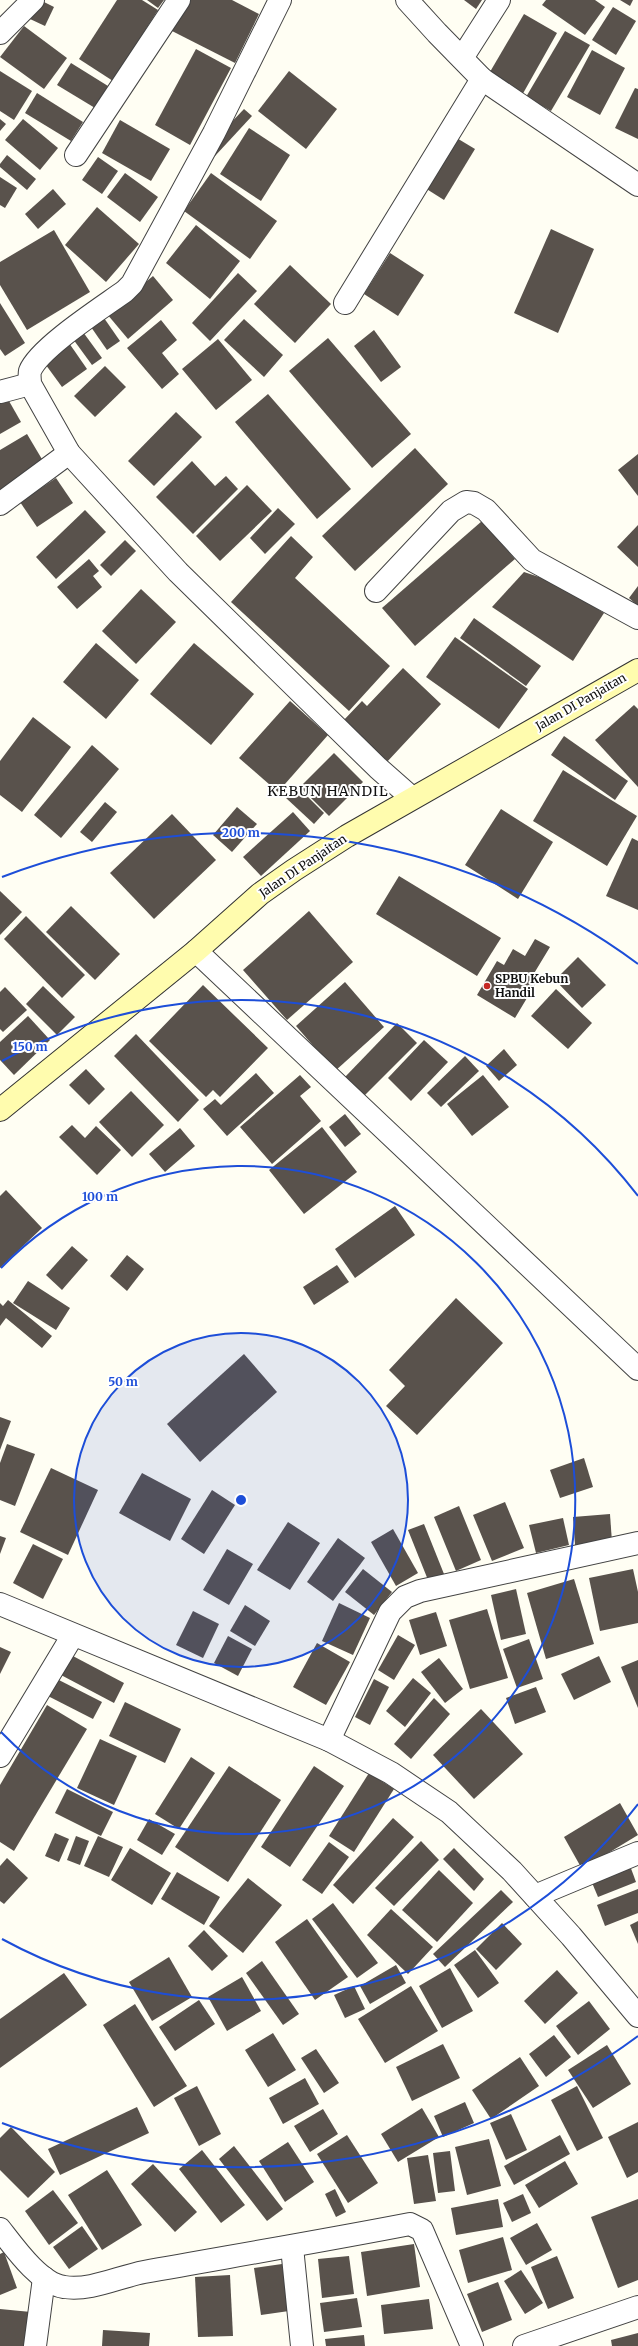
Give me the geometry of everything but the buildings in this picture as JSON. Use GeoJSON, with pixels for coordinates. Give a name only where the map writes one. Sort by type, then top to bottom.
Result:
{"type":"FeatureCollection","features":[{"type":"Feature","properties":{"kind":"street"},"geometry":{"type":"LineString","coordinates":[[3,25],[33,0]]}},
{"type":"Feature","properties":{"kind":"street"},"geometry":{"type":"LineString","coordinates":[[76,155],[179,0]]}},
{"type":"Feature","properties":{"kind":"street"},"geometry":{"type":"LineString","coordinates":[[280,0],[214,133],[132,284],[125,291],[69,332],[37,360],[30,372],[30,384],[69,453],[178,572],[378,768],[412,798]]}},
{"type":"Feature","properties":{"kind":"street"},"geometry":{"type":"LineString","coordinates":[[407,0],[482,79],[638,185]]}},
{"type":"Feature","properties":{"kind":"street"},"geometry":{"type":"LineString","coordinates":[[462,58],[499,0]]}},
{"type":"Feature","properties":{"kind":"street"},"geometry":{"type":"LineString","coordinates":[[345,303],[482,79]]}},
{"type":"Feature","properties":{"kind":"street"},"geometry":{"type":"LineString","coordinates":[[0,392],[30,384]]}},
{"type":"Feature","properties":{"kind":"street"},"geometry":{"type":"LineString","coordinates":[[0,504],[69,453]]}},
{"type":"Feature","properties":{"kind":"street"},"geometry":{"type":"LineString","coordinates":[[376,591],[451,511],[466,502],[474,503],[486,510],[532,560],[638,618]]}},
{"type":"Feature","properties":{"kind":"street","name":"Jalan DI Panjaitan"},"geometry":{"type":"LineString","coordinates":[[0,1110],[196,951],[266,890],[347,836],[638,670]]}},
{"type":"Feature","properties":{"kind":"street"},"geometry":{"type":"LineString","coordinates":[[196,951],[638,1369]]}},
{"type":"Feature","properties":{"kind":"street"},"geometry":{"type":"LineString","coordinates":[[329,1740],[390,1612],[405,1597],[420,1591],[638,1543]]}},
{"type":"Feature","properties":{"kind":"street"},"geometry":{"type":"LineString","coordinates":[[0,1604],[329,1740],[391,1773],[448,1812],[512,1871],[571,1936],[638,2016]]}},
{"type":"Feature","properties":{"kind":"street"},"geometry":{"type":"LineString","coordinates":[[0,1756],[73,1635]]}},
{"type":"Feature","properties":{"kind":"street"},"geometry":{"type":"LineString","coordinates":[[535,1896],[638,1853]]}},
{"type":"Feature","properties":{"kind":"street"},"geometry":{"type":"LineString","coordinates":[[0,2229],[17,2250],[44,2278],[64,2287],[85,2287],[142,2272],[292,2247],[410,2224],[416,2225],[422,2230],[472,2346]]}},
{"type":"Feature","properties":{"kind":"street"},"geometry":{"type":"LineString","coordinates":[[292,2247],[302,2346]]}},
{"type":"Feature","properties":{"kind":"street"},"geometry":{"type":"LineString","coordinates":[[35,2346],[44,2278]]}},
{"type":"Feature","properties":{"kind":"street"},"geometry":{"type":"LineString","coordinates":[[524,2346],[638,2307]]}},
{"type":"Feature","properties":{"kind":"place","name":"SPBU Kebun Handil"},"geometry":{"type":"Point","coordinates":[487,986]}},
{"type":"Feature","properties":{"kind":"district","name":"KEBUN HANDIL"},"geometry":{"type":"Point","coordinates":[328,791]}}]}
